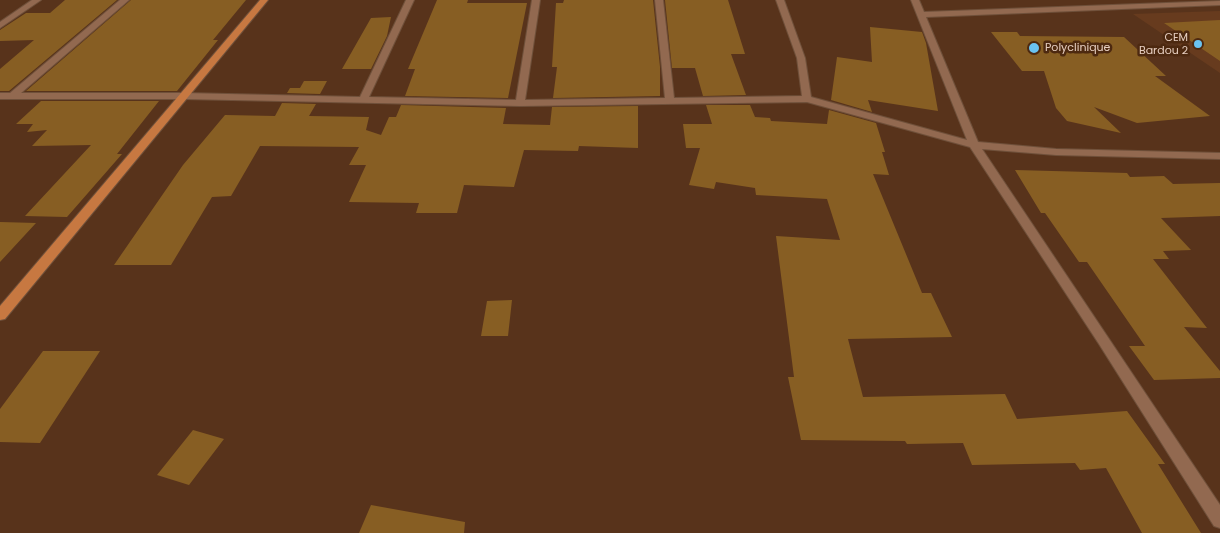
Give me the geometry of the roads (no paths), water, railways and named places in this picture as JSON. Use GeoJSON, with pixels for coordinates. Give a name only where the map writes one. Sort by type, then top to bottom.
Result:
{"type":"FeatureCollection","features":[{"type":"Feature","properties":{"kind":"main road"},"geometry":{"type":"LineString","coordinates":[[0,315],[264,0]]}},
{"type":"Feature","properties":{"kind":"street"},"geometry":{"type":"LineString","coordinates":[[0,26],[37,0]]}},
{"type":"Feature","properties":{"kind":"street"},"geometry":{"type":"LineString","coordinates":[[12,96],[124,0]]}},
{"type":"Feature","properties":{"kind":"street"},"geometry":{"type":"LineString","coordinates":[[363,100],[410,0]]}},
{"type":"Feature","properties":{"kind":"street"},"geometry":{"type":"LineString","coordinates":[[520,103],[536,0]]}},
{"type":"Feature","properties":{"kind":"street"},"geometry":{"type":"LineString","coordinates":[[659,0],[670,101]]}},
{"type":"Feature","properties":{"kind":"street"},"geometry":{"type":"LineString","coordinates":[[780,0],[801,58],[806,99]]}},
{"type":"Feature","properties":{"kind":"street"},"geometry":{"type":"LineString","coordinates":[[915,0],[974,145],[1104,340],[1220,520]]}},
{"type":"Feature","properties":{"kind":"street"},"geometry":{"type":"LineString","coordinates":[[921,15],[1220,3]]}},
{"type":"Feature","properties":{"kind":"street"},"geometry":{"type":"LineString","coordinates":[[0,96],[184,96],[520,103],[806,99],[974,145],[1056,152],[1220,156]]}},
{"type":"Feature","properties":{"kind":"place","name":"CEM Bardou 2"},"geometry":{"type":"Point","coordinates":[1198,44]}},
{"type":"Feature","properties":{"kind":"place","name":"Polyclinique"},"geometry":{"type":"Point","coordinates":[1034,48]}}]}
